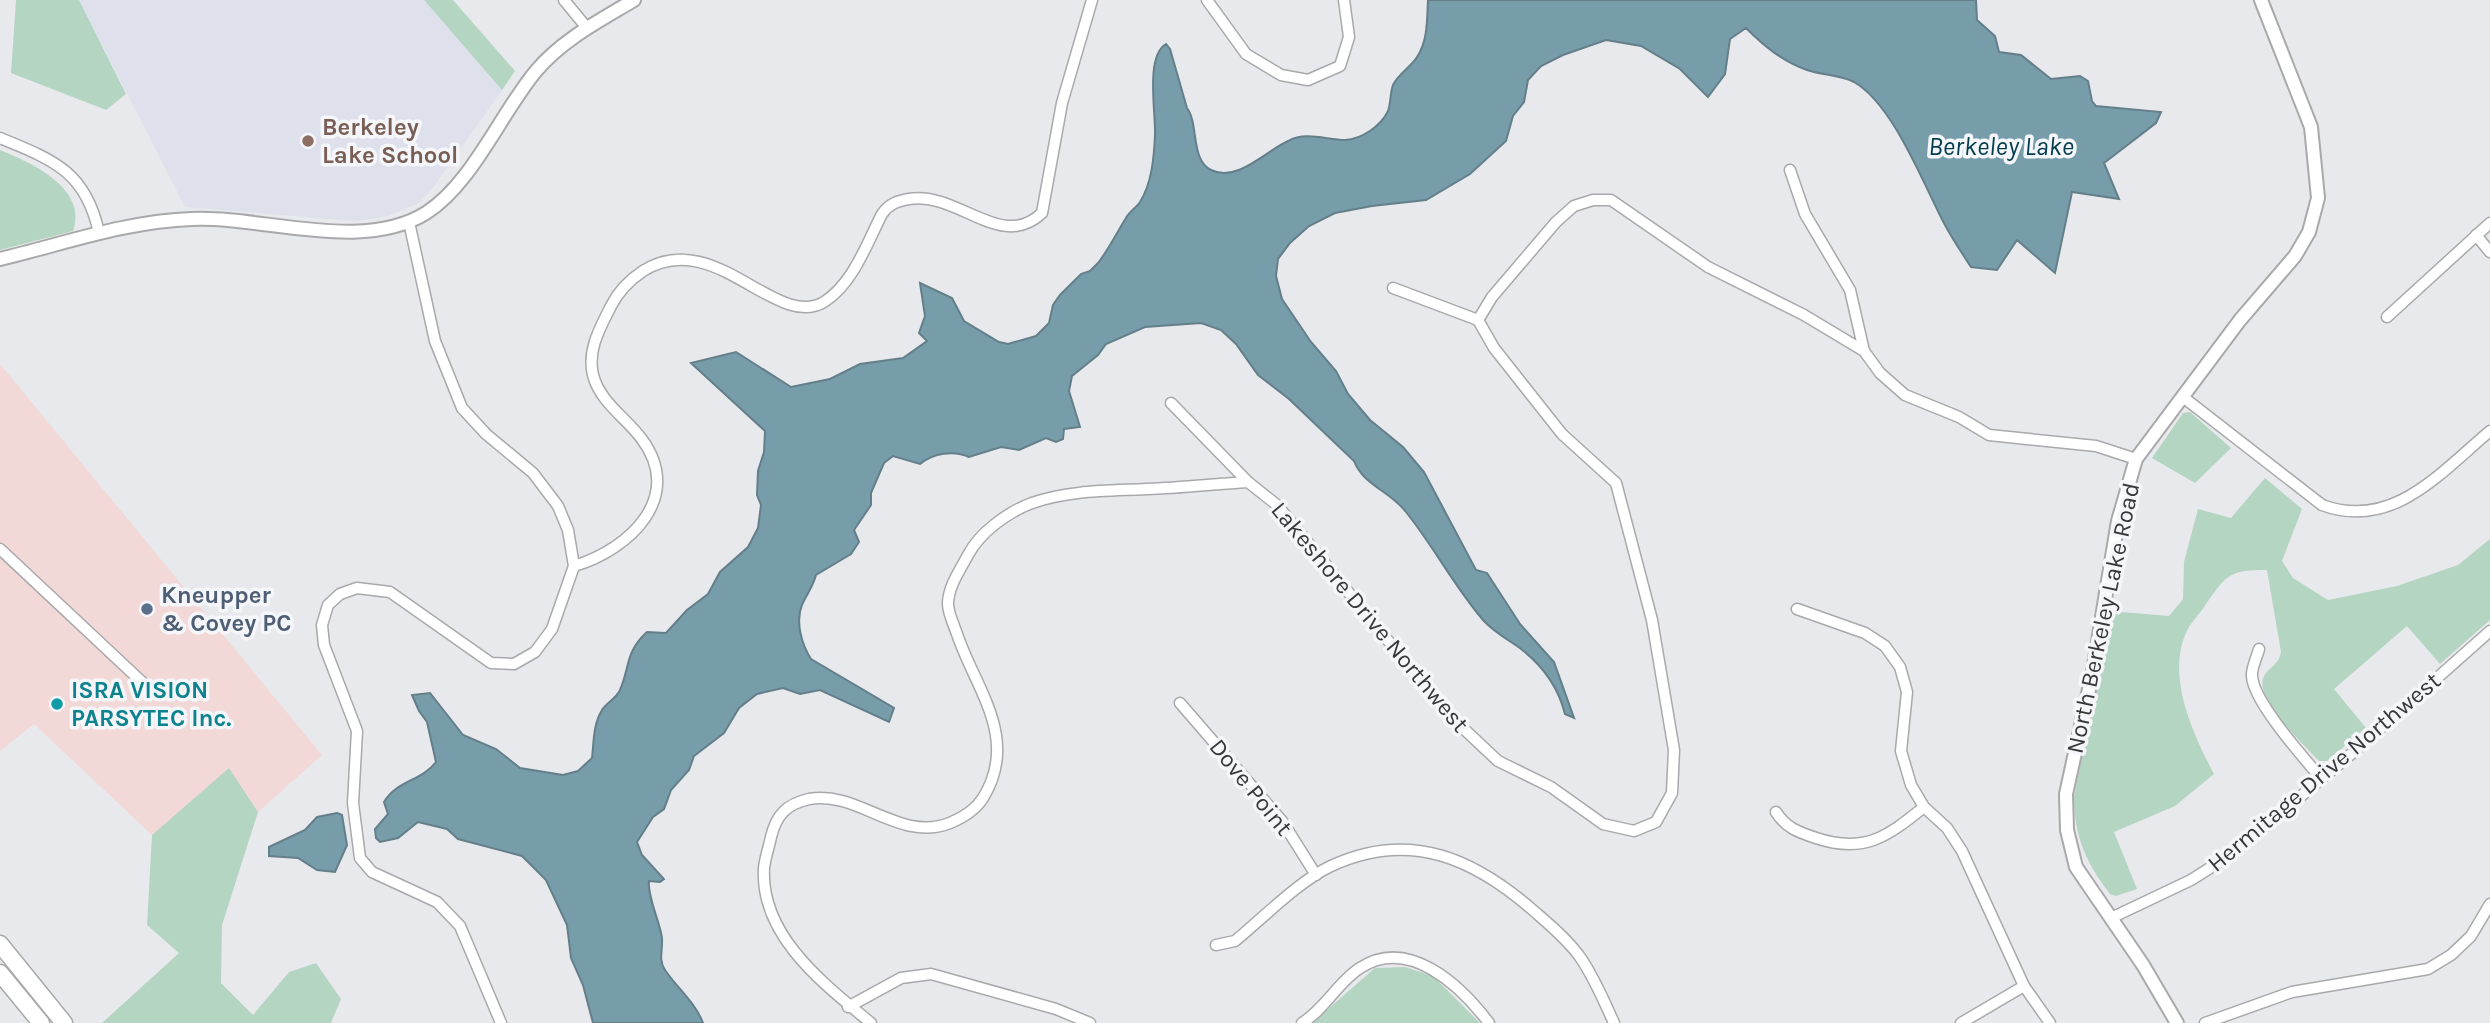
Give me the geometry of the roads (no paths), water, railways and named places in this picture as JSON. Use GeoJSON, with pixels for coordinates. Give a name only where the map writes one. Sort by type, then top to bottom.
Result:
{"type":"FeatureCollection","features":[{"type":"Feature","properties":{"kind":"highway"},"geometry":{"type":"LineString","coordinates":[[0,944],[64,1023]]}},
{"type":"Feature","properties":{"kind":"highway"},"geometry":{"type":"LineString","coordinates":[[0,973],[41,1023]]}},
{"type":"Feature","properties":{"kind":"street"},"geometry":{"type":"LineString","coordinates":[[564,0],[587,28]]}},
{"type":"Feature","properties":{"kind":"street"},"geometry":{"type":"LineString","coordinates":[[0,259],[99,233],[190,219],[348,232],[409,222],[444,198],[481,154],[505,113],[538,69],[587,28],[634,0]]}},
{"type":"Feature","properties":{"kind":"street"},"geometry":{"type":"LineString","coordinates":[[574,566],[594,560],[622,543],[647,518],[656,493],[657,466],[642,438],[602,396],[593,376],[591,351],[613,301],[634,276],[659,260],[686,258],[707,264],[802,308],[822,303],[835,294],[849,276],[881,214],[887,206],[899,201],[923,197],[943,201],[1004,227],[1031,223],[1042,212],[1062,103],[1092,0]]}},
{"type":"Feature","properties":{"kind":"street"},"geometry":{"type":"LineString","coordinates":[[1207,0],[1246,54],[1282,75],[1308,80],[1340,66],[1349,37],[1344,0]]}},
{"type":"Feature","properties":{"kind":"street","name":"North Berkeley Lake Road"},"geometry":{"type":"LineString","coordinates":[[2177,1023],[2077,867],[2067,830],[2066,794],[2093,671],[2118,522],[2136,459],[2240,320],[2295,256],[2309,232],[2318,198],[2311,127],[2261,0]]}},
{"type":"Feature","properties":{"kind":"street"},"geometry":{"type":"LineString","coordinates":[[0,138],[65,169],[88,198],[99,233]]}},
{"type":"Feature","properties":{"kind":"street"},"geometry":{"type":"LineString","coordinates":[[1790,170],[1804,214],[1850,290],[1864,351]]}},
{"type":"Feature","properties":{"kind":"street"},"geometry":{"type":"LineString","coordinates":[[1393,288],[1478,320],[1492,298],[1556,222],[1574,206],[1593,200],[1611,200],[1708,267],[1804,315],[1864,351],[1880,373],[1905,395],[1959,417],[1989,435],[2096,446],[2136,459]]}},
{"type":"Feature","properties":{"kind":"street"},"geometry":{"type":"LineString","coordinates":[[409,222],[435,341],[462,408],[486,434],[533,473],[558,506],[568,530],[574,566],[552,629],[535,652],[514,664],[491,663],[390,592],[357,589],[340,594],[328,605],[322,625],[324,645],[357,731],[353,803],[360,858],[372,872],[437,902],[460,926],[501,1023]]}},
{"type":"Feature","properties":{"kind":"street"},"geometry":{"type":"LineString","coordinates":[[2387,317],[2490,223]]}},
{"type":"Feature","properties":{"kind":"street"},"geometry":{"type":"LineString","coordinates":[[2476,235],[2490,252]]}},
{"type":"Feature","properties":{"kind":"street","name":"Lakeshore Drive Northwest"},"geometry":{"type":"LineString","coordinates":[[871,1023],[848,1007],[782,936],[768,905],[764,868],[775,820],[786,808],[796,804],[833,797],[889,821],[920,829],[939,828],[960,819],[983,797],[994,774],[997,734],[985,693],[960,642],[948,607],[949,594],[971,550],[990,528],[1030,504],[1088,490],[1248,482],[1278,505],[1440,705],[1498,761],[1551,787],[1603,824],[1634,831],[1656,822],[1672,793],[1674,750],[1652,620],[1616,483],[1562,434],[1493,348],[1478,320]]}},
{"type":"Feature","properties":{"kind":"street"},"geometry":{"type":"LineString","coordinates":[[2183,397],[2322,505],[2342,513],[2388,509],[2413,493],[2490,432]]}},
{"type":"Feature","properties":{"kind":"street"},"geometry":{"type":"LineString","coordinates":[[1171,403],[1248,482]]}},
{"type":"Feature","properties":{"kind":"street"},"geometry":{"type":"LineString","coordinates":[[0,549],[143,683]]}},
{"type":"Feature","properties":{"kind":"street"},"geometry":{"type":"LineString","coordinates":[[1797,609],[1865,633],[1885,646],[1900,667],[1907,692],[1901,751],[1911,785],[1924,807],[1947,828],[1966,859],[2024,986],[2050,1023]]}},
{"type":"Feature","properties":{"kind":"street","name":"Hermitage Drive Northwest"},"geometry":{"type":"LineString","coordinates":[[2111,918],[2192,880],[2232,854],[2320,777],[2356,750],[2490,631]]}},
{"type":"Feature","properties":{"kind":"street"},"geometry":{"type":"LineString","coordinates":[[2259,649],[2252,676],[2258,692],[2271,716],[2320,777]]}},
{"type":"Feature","properties":{"kind":"street","name":"Dove Point"},"geometry":{"type":"LineString","coordinates":[[1180,703],[1282,821],[1316,876]]}},
{"type":"Feature","properties":{"kind":"street"},"geometry":{"type":"LineString","coordinates":[[1776,812],[1793,830],[1841,845],[1851,845],[1875,841],[1889,835],[1924,807]]}},
{"type":"Feature","properties":{"kind":"street"},"geometry":{"type":"LineString","coordinates":[[1216,945],[1235,942],[1316,876],[1350,859],[1396,851],[1427,853],[1476,868],[1500,882],[1580,956],[1614,1023]]}},
{"type":"Feature","properties":{"kind":"street"},"geometry":{"type":"LineString","coordinates":[[2205,1023],[2292,992],[2428,969],[2451,955],[2470,936],[2490,904]]}},
{"type":"Feature","properties":{"kind":"street"},"geometry":{"type":"LineString","coordinates":[[1302,1023],[1359,969],[1378,958],[1399,956],[1420,962],[1433,970],[1474,1003],[1489,1023]]}},
{"type":"Feature","properties":{"kind":"street"},"geometry":{"type":"LineString","coordinates":[[848,1007],[901,978],[931,974],[1056,1009],[1090,1023]]}},
{"type":"Feature","properties":{"kind":"street"},"geometry":{"type":"LineString","coordinates":[[1961,1023],[2024,986]]}},
{"type":"Feature","properties":{"kind":"water","name":"Berkeley Lake"},"geometry":{"type":"Polygon","coordinates":[[[1428,0],[1976,0],[1977,20],[1995,36],[1999,52],[2021,55],[2051,79],[2080,76],[2088,81],[2092,101],[2096,106],[2161,112],[2156,123],[2104,163],[2119,199],[2072,192],[2055,273],[2017,240],[1997,270],[1971,267],[1945,225],[1895,127],[1869,93],[1854,82],[1807,70],[1781,58],[1746,28],[1730,39],[1725,74],[1708,97],[1680,69],[1641,46],[1606,40],[1541,66],[1528,80],[1524,102],[1513,116],[1506,141],[1470,174],[1426,200],[1335,213],[1309,226],[1290,243],[1278,259],[1276,276],[1282,299],[1311,342],[1336,371],[1348,394],[1370,420],[1403,447],[1424,472],[1476,570],[1487,573],[1520,624],[1554,662],[1574,718],[1565,714],[1558,694],[1541,668],[1483,620],[1400,505],[1370,482],[1354,461],[1289,399],[1258,375],[1236,344],[1221,330],[1201,323],[1145,327],[1106,344],[1098,355],[1072,376],[1069,391],[1080,427],[1064,429],[1063,439],[1056,442],[1046,438],[1019,450],[1001,447],[969,457],[944,454],[931,457],[920,464],[893,456],[884,463],[871,493],[871,505],[854,530],[859,542],[851,554],[816,575],[802,605],[799,626],[811,659],[894,708],[889,722],[820,690],[800,694],[783,688],[757,694],[739,708],[724,733],[694,756],[689,770],[671,790],[664,809],[653,817],[637,842],[642,855],[664,879],[660,882],[649,881],[662,938],[663,966],[703,1023],[593,1023],[583,985],[571,958],[567,925],[546,880],[522,856],[458,839],[447,829],[418,822],[398,838],[380,842],[376,838],[375,829],[388,814],[384,802],[389,795],[424,773],[436,762],[427,722],[412,695],[430,693],[463,735],[496,749],[520,768],[563,775],[578,771],[592,758],[594,733],[599,716],[620,690],[631,653],[640,639],[647,632],[666,633],[687,610],[708,594],[720,572],[748,547],[758,528],[761,505],[757,495],[758,471],[764,452],[765,431],[691,363],[736,352],[791,387],[830,379],[860,364],[903,358],[927,341],[919,333],[925,316],[920,283],[952,298],[964,321],[999,342],[1008,344],[1036,336],[1049,323],[1053,305],[1060,295],[1081,274],[1090,271],[1098,263],[1127,216],[1144,195],[1154,152],[1154,72],[1160,50],[1166,44],[1170,49],[1191,115],[1200,158],[1211,170],[1231,172],[1251,164],[1295,138],[1309,136],[1345,140],[1376,127],[1388,111],[1395,81],[1421,51],[1428,0]]]}},
{"type":"Feature","properties":{"kind":"water"},"geometry":{"type":"Polygon","coordinates":[[[337,813],[342,815],[347,845],[335,872],[317,870],[298,858],[269,856],[269,847],[305,830],[317,817],[337,813]]]}},
{"type":"Feature","properties":{"kind":"place","name":"Berkeley Lake School"},"geometry":{"type":"Point","coordinates":[308,141]}},
{"type":"Feature","properties":{"kind":"place","name":"Kneupper & Covey PC"},"geometry":{"type":"Point","coordinates":[147,609]}},
{"type":"Feature","properties":{"kind":"place","name":"ISRA VISION PARSYTEC Inc."},"geometry":{"type":"Point","coordinates":[57,704]}}]}
